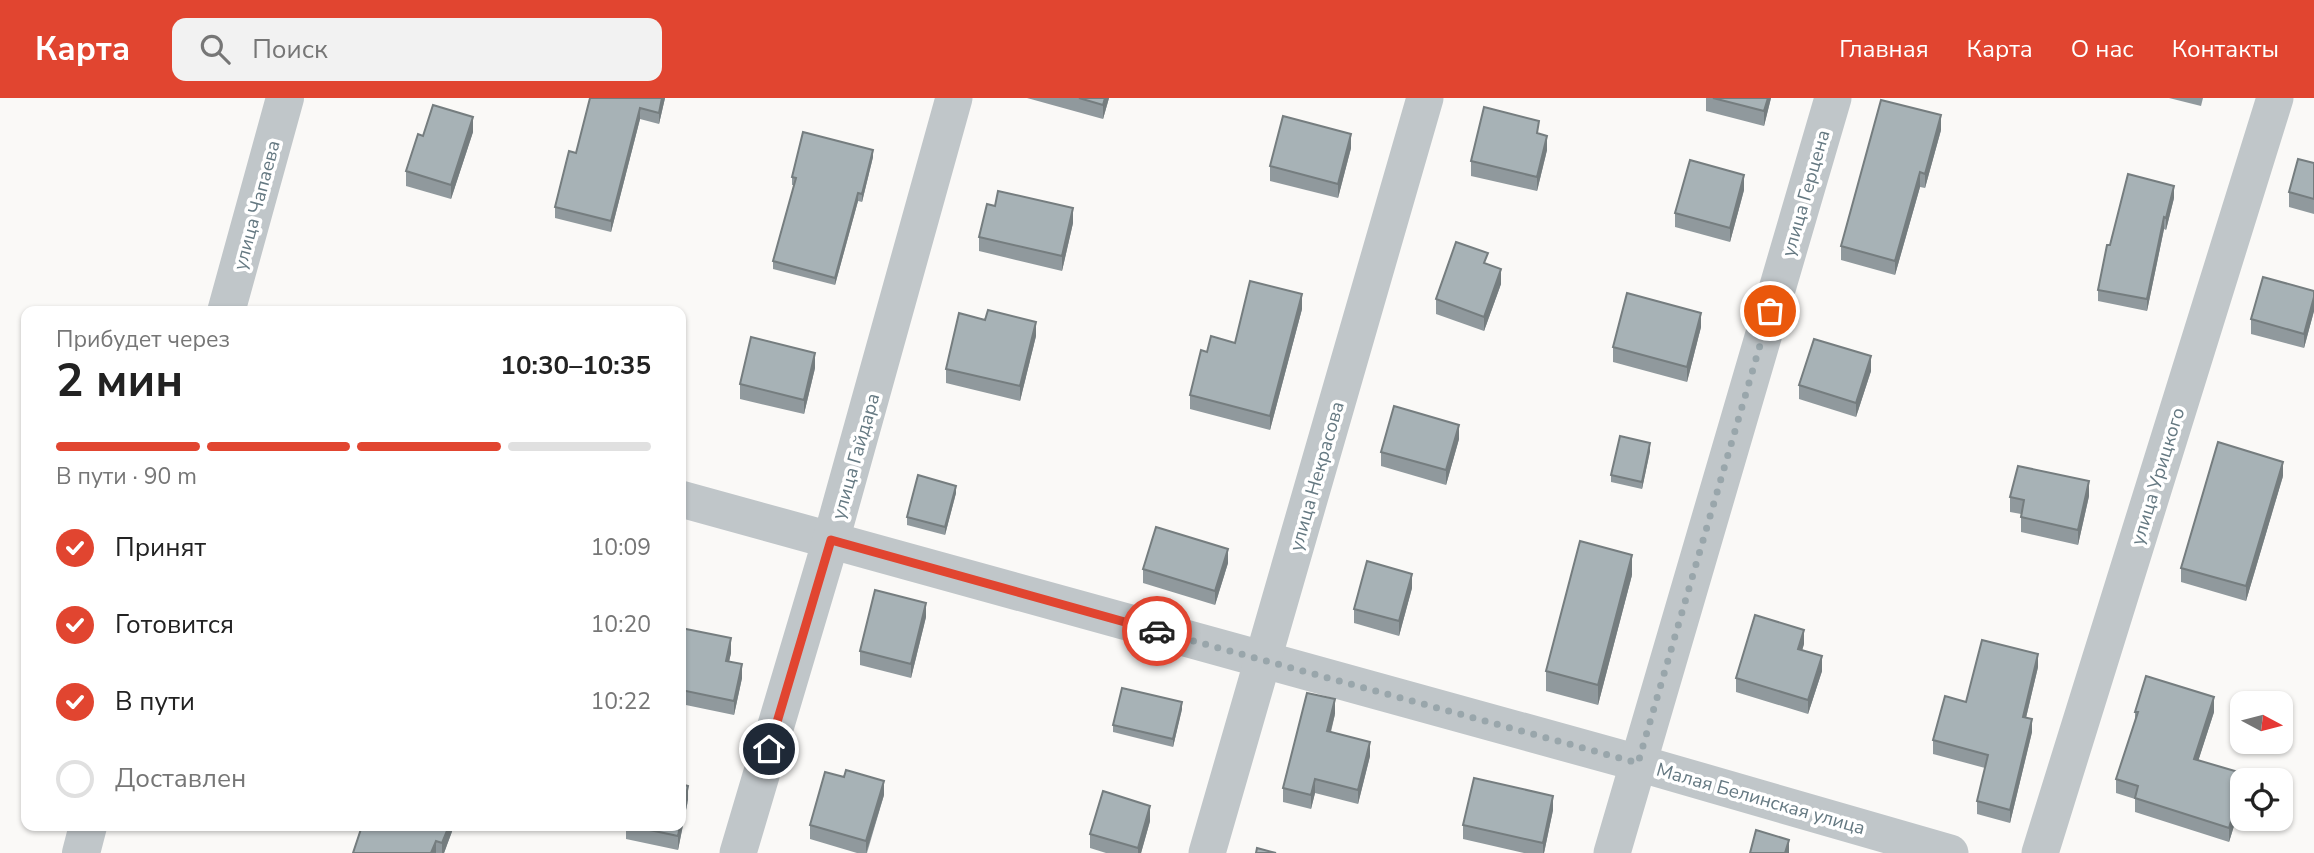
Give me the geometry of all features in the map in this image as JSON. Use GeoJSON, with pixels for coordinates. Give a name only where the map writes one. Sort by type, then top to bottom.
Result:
{"type":"FeatureCollection","features":[{"type":"Feature","properties":{"kind":"street","name":"улица Чапаева"},"geometry":{"type":"LineString","coordinates":[[228,306],[285,98]]}},
{"type":"Feature","properties":{"kind":"street","name":"улица Гайдара"},"geometry":{"type":"LineString","coordinates":[[738,853],[831,540],[954,98]]}},
{"type":"Feature","properties":{"kind":"street","name":"улица Некрасова"},"geometry":{"type":"LineString","coordinates":[[1207,853],[1425,98]]}},
{"type":"Feature","properties":{"kind":"street","name":"улица Герцена"},"geometry":{"type":"LineString","coordinates":[[1612,853],[1833,98]]}},
{"type":"Feature","properties":{"kind":"street","name":"улица Урицкого"},"geometry":{"type":"LineString","coordinates":[[2040,853],[2274,98]]}},
{"type":"Feature","properties":{"kind":"street","name":"Малая Белинская улица"},"geometry":{"type":"LineString","coordinates":[[686,500],[1638,763],[1950,853]]}},
{"type":"Feature","properties":{"kind":"street"},"geometry":{"type":"LineString","coordinates":[[81,853],[87,831]]}},
{"type":"Feature","properties":{"kind":"building"},"geometry":{"type":"Polygon","coordinates":[[[590,98],[662,98],[659,113],[640,108],[611,221],[555,207],[569,151],[576,153],[590,98]]]}},
{"type":"Feature","properties":{"kind":"building"},"geometry":{"type":"Polygon","coordinates":[[[1079,98],[1105,98],[1103,105],[1079,98]]]}},
{"type":"Feature","properties":{"kind":"building"},"geometry":{"type":"Polygon","coordinates":[[[1713,98],[1768,98],[1764,111],[1713,98]]]}},
{"type":"Feature","properties":{"kind":"building"},"geometry":{"type":"Polygon","coordinates":[[[1881,100],[1941,115],[1925,174],[1920,172],[1895,261],[1841,246],[1881,100]]]}},
{"type":"Feature","properties":{"kind":"building"},"geometry":{"type":"Polygon","coordinates":[[[433,105],[473,117],[451,185],[406,171],[418,134],[423,136],[433,105]]]}},
{"type":"Feature","properties":{"kind":"building"},"geometry":{"type":"Polygon","coordinates":[[[1484,107],[1539,121],[1537,133],[1547,136],[1537,177],[1471,161],[1484,107]]]}},
{"type":"Feature","properties":{"kind":"building"},"geometry":{"type":"Polygon","coordinates":[[[1283,116],[1351,134],[1338,184],[1270,166],[1283,116]]]}},
{"type":"Feature","properties":{"kind":"building"},"geometry":{"type":"Polygon","coordinates":[[[803,132],[873,150],[862,194],[858,193],[835,278],[773,261],[796,178],[792,177],[803,132]]]}},
{"type":"Feature","properties":{"kind":"building"},"geometry":{"type":"Polygon","coordinates":[[[2298,159],[2314,163],[2314,199],[2289,192],[2298,159]]]}},
{"type":"Feature","properties":{"kind":"building"},"geometry":{"type":"Polygon","coordinates":[[[1690,160],[1744,175],[1730,228],[1675,213],[1690,160]]]}},
{"type":"Feature","properties":{"kind":"building"},"geometry":{"type":"Polygon","coordinates":[[[2128,174],[2174,186],[2166,218],[2164,217],[2147,299],[2098,290],[2107,245],[2110,245],[2128,174]]]}},
{"type":"Feature","properties":{"kind":"building"},"geometry":{"type":"Polygon","coordinates":[[[998,191],[1073,208],[1062,256],[979,237],[987,204],[995,206],[998,191]]]}},
{"type":"Feature","properties":{"kind":"building"},"geometry":{"type":"Polygon","coordinates":[[[1456,242],[1488,253],[1484,263],[1501,269],[1484,317],[1436,299],[1456,242]]]}},
{"type":"Feature","properties":{"kind":"building"},"geometry":{"type":"Polygon","coordinates":[[[2263,277],[2314,291],[2304,334],[2251,319],[2263,277]]]}},
{"type":"Feature","properties":{"kind":"building"},"geometry":{"type":"Polygon","coordinates":[[[1250,281],[1302,294],[1270,416],[1190,395],[1201,350],[1207,352],[1211,336],[1235,343],[1250,281]]]}},
{"type":"Feature","properties":{"kind":"building"},"geometry":{"type":"Polygon","coordinates":[[[1627,293],[1701,313],[1687,367],[1613,347],[1627,293]]]}},
{"type":"Feature","properties":{"kind":"building"},"geometry":{"type":"Polygon","coordinates":[[[988,310],[1036,322],[1020,386],[946,369],[959,313],[985,320],[988,310]]]}},
{"type":"Feature","properties":{"kind":"building"},"geometry":{"type":"Polygon","coordinates":[[[751,337],[815,353],[804,400],[740,384],[751,337]]]}},
{"type":"Feature","properties":{"kind":"building"},"geometry":{"type":"Polygon","coordinates":[[[1814,339],[1871,356],[1856,403],[1799,385],[1814,339]]]}},
{"type":"Feature","properties":{"kind":"building"},"geometry":{"type":"Polygon","coordinates":[[[1394,406],[1459,425],[1446,470],[1381,452],[1394,406]]]}},
{"type":"Feature","properties":{"kind":"building"},"geometry":{"type":"Polygon","coordinates":[[[1620,436],[1650,443],[1642,482],[1611,475],[1620,436]]]}},
{"type":"Feature","properties":{"kind":"building"},"geometry":{"type":"Polygon","coordinates":[[[2218,442],[2283,462],[2246,586],[2181,568],[2218,442]]]}},
{"type":"Feature","properties":{"kind":"building"},"geometry":{"type":"Polygon","coordinates":[[[2018,466],[2089,481],[2078,530],[2021,517],[2024,500],[2010,497],[2018,466]]]}},
{"type":"Feature","properties":{"kind":"building"},"geometry":{"type":"Polygon","coordinates":[[[918,475],[956,486],[945,527],[907,517],[918,475]]]}},
{"type":"Feature","properties":{"kind":"building"},"geometry":{"type":"Polygon","coordinates":[[[1156,527],[1228,549],[1215,591],[1143,569],[1156,527]]]}},
{"type":"Feature","properties":{"kind":"building"},"geometry":{"type":"Polygon","coordinates":[[[1580,541],[1632,555],[1598,685],[1546,671],[1580,541]]]}},
{"type":"Feature","properties":{"kind":"building"},"geometry":{"type":"Polygon","coordinates":[[[1367,561],[1412,574],[1399,621],[1354,609],[1367,561]]]}},
{"type":"Feature","properties":{"kind":"building"},"geometry":{"type":"Polygon","coordinates":[[[875,590],[926,603],[911,664],[860,651],[875,590]]]}},
{"type":"Feature","properties":{"kind":"building"},"geometry":{"type":"Polygon","coordinates":[[[1755,615],[1804,630],[1798,649],[1822,656],[1808,700],[1736,678],[1755,615]]]}},
{"type":"Feature","properties":{"kind":"building"},"geometry":{"type":"Polygon","coordinates":[[[686,629],[731,638],[726,661],[742,664],[734,701],[686,691],[686,629]]]}},
{"type":"Feature","properties":{"kind":"building"},"geometry":{"type":"Polygon","coordinates":[[[1982,640],[2038,654],[2023,717],[2032,719],[2010,810],[1977,801],[1988,755],[1933,740],[1945,696],[1966,702],[1982,640]]]}},
{"type":"Feature","properties":{"kind":"building"},"geometry":{"type":"Polygon","coordinates":[[[2146,676],[2214,697],[2194,759],[2230,770],[2229,828],[2135,798],[2138,786],[2116,779],[2138,712],[2135,712],[2146,676]]]}},
{"type":"Feature","properties":{"kind":"building"},"geometry":{"type":"Polygon","coordinates":[[[1122,688],[1182,702],[1173,739],[1113,725],[1122,688]]]}},
{"type":"Feature","properties":{"kind":"building"},"geometry":{"type":"Polygon","coordinates":[[[1307,693],[1335,699],[1327,731],[1370,742],[1358,790],[1315,779],[1311,795],[1283,788],[1307,693]]]}},
{"type":"Feature","properties":{"kind":"building"},"geometry":{"type":"Polygon","coordinates":[[[846,770],[884,781],[866,841],[810,825],[825,772],[844,777],[846,770]]]}},
{"type":"Feature","properties":{"kind":"building"},"geometry":{"type":"Polygon","coordinates":[[[1474,778],[1553,796],[1543,843],[1463,825],[1474,778]]]}},
{"type":"Feature","properties":{"kind":"building"},"geometry":{"type":"Polygon","coordinates":[[[1103,791],[1150,806],[1138,848],[1090,834],[1103,791]]]}},
{"type":"Feature","properties":{"kind":"building"},"geometry":{"type":"Polygon","coordinates":[[[1756,830],[1789,840],[1785,853],[1750,853],[1756,830]]]}},
{"type":"Feature","properties":{"kind":"building"},"geometry":{"type":"Polygon","coordinates":[[[360,831],[447,831],[442,843],[436,841],[431,853],[353,853],[360,831]]]}},
{"type":"Feature","properties":{"kind":"building"},"geometry":{"type":"Polygon","coordinates":[[[654,831],[679,831],[678,836],[654,831]]]}},
{"type":"Feature","properties":{"kind":"building"},"geometry":{"type":"Polygon","coordinates":[[[1257,848],[1276,853],[1256,853],[1257,848]]]}},
{"type":"Feature","properties":{"kind":"way so far"},"geometry":{"type":"LineString","coordinates":[[1157,631],[1638,763],[1770,311]]}},
{"type":"Feature","properties":{"kind":"route"},"geometry":{"type":"LineString","coordinates":[[769,749],[831,540],[1157,631]]}}]}
